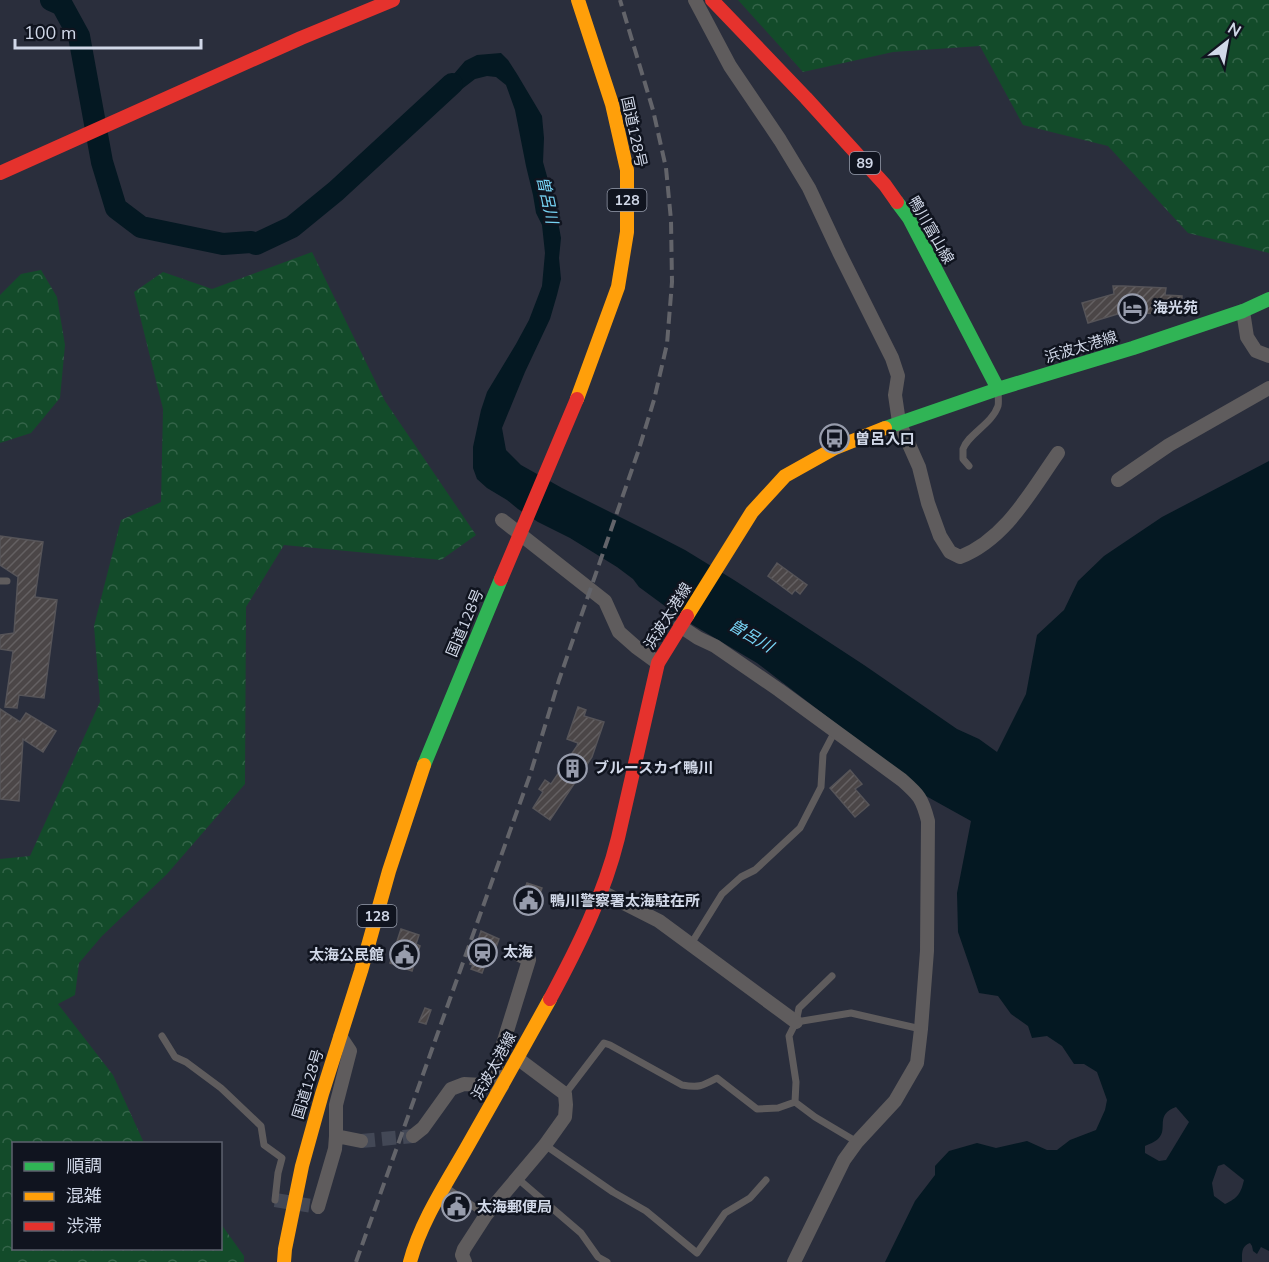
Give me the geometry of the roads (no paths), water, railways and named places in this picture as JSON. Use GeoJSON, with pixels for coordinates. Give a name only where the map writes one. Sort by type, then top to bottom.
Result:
{"type":"FeatureCollection","features":[{"type":"Feature","properties":{"kind":"main road"},"geometry":{"type":"LineString","coordinates":[[0,173],[259,56],[393,0]]}},
{"type":"Feature","properties":{"kind":"main road","name":"国道128号"},"geometry":{"type":"LineString","coordinates":[[284,1262],[302,1166],[322,1094],[361,971],[389,871],[425,762],[577,399],[618,287],[627,232],[627,170],[612,104],[578,0]]}},
{"type":"Feature","properties":{"kind":"main road","name":"鴨川富山線"},"geometry":{"type":"LineString","coordinates":[[712,0],[877,177],[909,218],[998,389]]}},
{"type":"Feature","properties":{"kind":"main road","name":"浜波太港線"},"geometry":{"type":"LineString","coordinates":[[410,1262],[415,1243],[423,1227],[559,982],[602,892],[618,838],[658,663],[752,512],[774,487],[785,476],[817,457],[899,422],[1133,348],[1243,311],[1269,299]]}},
{"type":"Feature","properties":{"kind":"street"},"geometry":{"type":"LineString","coordinates":[[695,0],[730,66],[809,188],[892,358],[898,376],[895,395],[899,422],[919,467],[928,503],[940,536],[950,552],[960,557],[973,552],[1008,524],[1058,453]]}},
{"type":"Feature","properties":{"kind":"street"},"geometry":{"type":"LineString","coordinates":[[1243,311],[1247,337],[1256,351],[1269,356]]}},
{"type":"Feature","properties":{"kind":"street"},"geometry":{"type":"LineString","coordinates":[[1118,480],[1169,446],[1269,388]]}},
{"type":"Feature","properties":{"kind":"street"},"geometry":{"type":"LineString","coordinates":[[502,520],[605,601],[619,632],[658,663]]}},
{"type":"Feature","properties":{"kind":"street"},"geometry":{"type":"LineString","coordinates":[[682,623],[698,638],[715,646],[902,780],[917,793],[923,803],[928,821],[927,951],[917,1063],[895,1101],[857,1142],[844,1160],[794,1262]]}},
{"type":"Feature","properties":{"kind":"street"},"geometry":{"type":"LineString","coordinates":[[602,892],[659,921],[796,1022]]}},
{"type":"Feature","properties":{"kind":"street"},"geometry":{"type":"LineString","coordinates":[[502,1086],[494,1073],[529,960],[516,953]]}},
{"type":"Feature","properties":{"kind":"street"},"geometry":{"type":"LineString","coordinates":[[318,1207],[334,1149],[336,1105],[350,1051],[340,1036]]}},
{"type":"Feature","properties":{"kind":"street"},"geometry":{"type":"LineString","coordinates":[[465,1262],[462,1255],[464,1250],[486,1215],[545,1145],[565,1117],[564,1094],[517,1058]]}},
{"type":"Feature","properties":{"kind":"street"},"geometry":{"type":"LineString","coordinates":[[413,1136],[423,1128],[451,1089],[464,1084],[502,1086]]}},
{"type":"Feature","properties":{"kind":"street"},"geometry":{"type":"LineString","coordinates":[[336,1136],[361,1141]]}},
{"type":"Feature","properties":{"kind":"lane"},"geometry":{"type":"LineString","coordinates":[[969,466],[963,459],[963,449],[994,413],[998,406],[998,389]]}},
{"type":"Feature","properties":{"kind":"lane"},"geometry":{"type":"LineString","coordinates":[[691,944],[722,894],[741,877],[755,870],[800,828],[821,787],[823,754],[836,731]]}},
{"type":"Feature","properties":{"kind":"lane"},"geometry":{"type":"LineString","coordinates":[[795,1102],[796,1082],[789,1036],[796,1022],[799,1008],[832,976]]}},
{"type":"Feature","properties":{"kind":"lane"},"geometry":{"type":"LineString","coordinates":[[796,1022],[851,1013],[921,1029]]}},
{"type":"Feature","properties":{"kind":"lane"},"geometry":{"type":"LineString","coordinates":[[162,1036],[175,1057],[186,1062],[221,1088],[261,1126],[264,1144],[282,1158],[275,1200]]}},
{"type":"Feature","properties":{"kind":"lane"},"geometry":{"type":"LineString","coordinates":[[564,1094],[604,1043],[682,1084],[695,1088],[701,1087],[717,1078],[757,1110],[778,1108],[795,1102]]}},
{"type":"Feature","properties":{"kind":"lane"},"geometry":{"type":"LineString","coordinates":[[795,1102],[857,1142]]}},
{"type":"Feature","properties":{"kind":"lane"},"geometry":{"type":"LineString","coordinates":[[545,1145],[613,1192],[646,1211],[696,1253],[725,1213],[750,1198],[766,1180]]}},
{"type":"Feature","properties":{"kind":"lane"},"geometry":{"type":"LineString","coordinates":[[517,1178],[581,1233],[598,1257],[608,1262]]}},
{"type":"Feature","properties":{"kind":"lane"},"geometry":{"type":"LineString","coordinates":[[445,1187],[486,1215]]}},
{"type":"Feature","properties":{"kind":"water"},"geometry":{"type":"Polygon","coordinates":[[[501,53],[508,60],[542,116],[543,162],[561,238],[559,258],[561,279],[557,295],[550,319],[502,428],[506,450],[521,465],[685,550],[734,580],[957,729],[979,739],[997,752],[1026,694],[1037,635],[1064,610],[1078,581],[1104,556],[1162,517],[1269,461],[1269,1251],[1261,1247],[1257,1254],[1250,1243],[1247,1244],[1242,1253],[1242,1262],[885,1262],[915,1201],[935,1175],[935,1166],[949,1151],[977,1143],[996,1148],[1027,1141],[1047,1150],[1057,1150],[1070,1140],[1096,1130],[1107,1100],[1097,1072],[1084,1064],[1074,1064],[1062,1046],[1047,1036],[1032,1038],[1028,1026],[1011,1014],[998,996],[979,993],[958,932],[957,893],[971,821],[926,796],[877,755],[757,663],[673,612],[639,587],[633,579],[617,567],[570,538],[538,522],[477,479],[473,468],[473,447],[481,410],[487,392],[529,320],[542,286],[545,253],[542,225],[536,213],[515,110],[506,85],[496,77],[487,76],[475,79],[449,99],[426,104],[439,86],[465,61],[477,55],[501,53]],[[1176,1107],[1165,1114],[1161,1135],[1158,1139],[1145,1146],[1145,1153],[1159,1161],[1166,1160],[1189,1122],[1176,1107]],[[1224,1164],[1218,1166],[1212,1183],[1214,1196],[1225,1204],[1238,1195],[1244,1180],[1224,1164]]]}},
{"type":"Feature","properties":{"kind":"waterway","name":"曽呂川"},"geometry":{"type":"LineString","coordinates":[[51,0],[62,5],[79,36],[102,162],[116,208],[141,227],[223,244],[251,242],[256,244],[292,227],[336,191],[452,84]]}},
{"type":"Feature","properties":{"kind":"tunnel"},"geometry":{"type":"LineString","coordinates":[[361,1141],[413,1136]]}},
{"type":"Feature","properties":{"kind":"tunnel"},"geometry":{"type":"LineString","coordinates":[[275,1200],[318,1207]]}},
{"type":"Feature","properties":{"kind":"railway"},"geometry":{"type":"LineString","coordinates":[[356,1262],[530,775],[559,680],[638,452],[654,400],[667,344],[672,282],[671,220],[666,168],[653,110],[620,0]]}},
{"type":"Feature","properties":{"kind":"place","name":"海光苑"},"geometry":{"type":"Point","coordinates":[1132,308]}},
{"type":"Feature","properties":{"kind":"place","name":"曽呂入口"},"geometry":{"type":"Point","coordinates":[834,439]}},
{"type":"Feature","properties":{"kind":"place","name":"ブルースカイ鴨川"},"geometry":{"type":"Point","coordinates":[573,768]}},
{"type":"Feature","properties":{"kind":"place","name":"鴨川警察署太海駐在所"},"geometry":{"type":"Point","coordinates":[529,901]}},
{"type":"Feature","properties":{"kind":"place","name":"太海"},"geometry":{"type":"Point","coordinates":[482,952]}},
{"type":"Feature","properties":{"kind":"place","name":"太海公民館"},"geometry":{"type":"Point","coordinates":[405,955]}},
{"type":"Feature","properties":{"kind":"place","name":"太海郵便局"},"geometry":{"type":"Point","coordinates":[456,1207]}}]}
